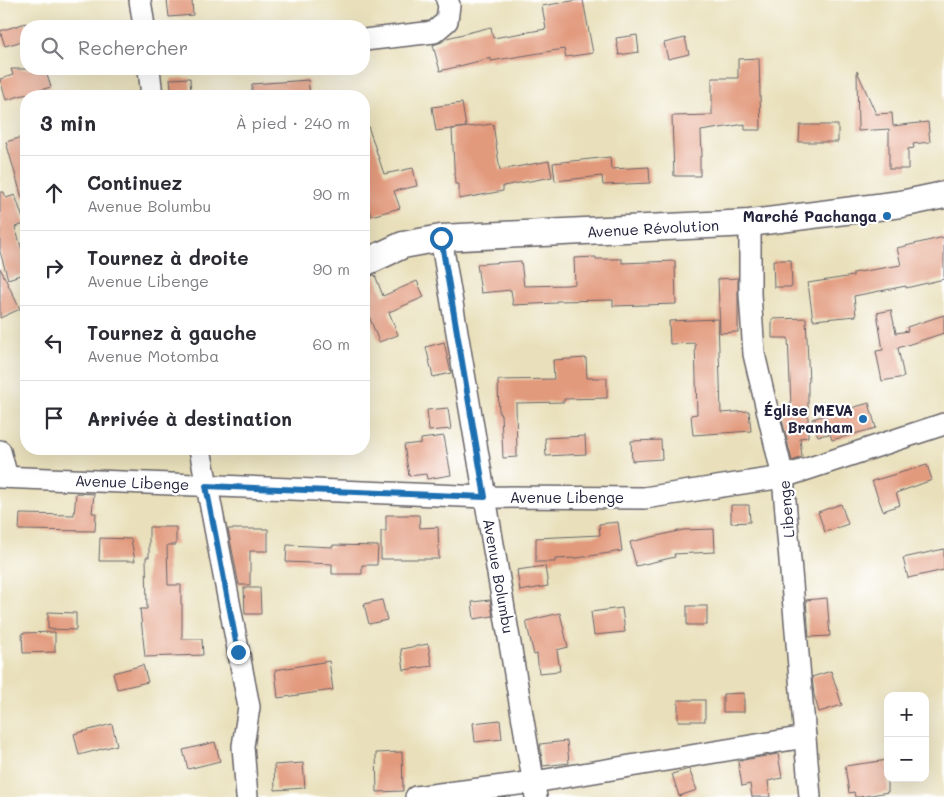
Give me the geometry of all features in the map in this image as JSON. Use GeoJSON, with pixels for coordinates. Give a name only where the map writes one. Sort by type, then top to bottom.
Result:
{"type":"FeatureCollection","features":[{"type":"Feature","properties":{"kind":"street"},"geometry":{"type":"LineString","coordinates":[[140,0],[143,20]]}},
{"type":"Feature","properties":{"kind":"street"},"geometry":{"type":"LineString","coordinates":[[370,39],[434,32],[448,21],[447,0]]}},
{"type":"Feature","properties":{"kind":"street"},"geometry":{"type":"LineString","coordinates":[[150,75],[151,90]]}},
{"type":"Feature","properties":{"kind":"street","name":"Avenue Révolution"},"geometry":{"type":"LineString","coordinates":[[370,260],[403,246],[441,238],[750,223],[900,204],[944,195]]}},
{"type":"Feature","properties":{"kind":"street","name":"Libenge"},"geometry":{"type":"LineString","coordinates":[[750,223],[750,294],[754,354],[784,477],[810,797]]}},
{"type":"Feature","properties":{"kind":"street","name":"Avenue Bolumbu"},"geometry":{"type":"LineString","coordinates":[[441,238],[535,790]]}},
{"type":"Feature","properties":{"kind":"street","name":"Avenue Libenge"},"geometry":{"type":"LineString","coordinates":[[3,477],[485,497],[644,498],[784,477],[944,424]]}},
{"type":"Feature","properties":{"kind":"street"},"geometry":{"type":"LineString","coordinates":[[0,451],[3,477]]}},
{"type":"Feature","properties":{"kind":"street"},"geometry":{"type":"LineString","coordinates":[[201,455],[249,707],[242,746],[247,797]]}},
{"type":"Feature","properties":{"kind":"street"},"geometry":{"type":"LineString","coordinates":[[416,797],[535,790],[805,737]]}},
{"type":"Feature","properties":{"kind":"building"},"geometry":{"type":"Polygon","coordinates":[[[167,0],[192,0],[193,15],[169,17],[167,0]]]}},
{"type":"Feature","properties":{"kind":"building"},"geometry":{"type":"Polygon","coordinates":[[[583,0],[593,53],[566,57],[564,49],[491,61],[491,58],[440,71],[433,45],[447,38],[491,27],[493,38],[546,29],[542,6],[583,0]]]}},
{"type":"Feature","properties":{"kind":"building"},"geometry":{"type":"Polygon","coordinates":[[[20,25],[20,42],[5,46],[0,31],[20,25]]]}},
{"type":"Feature","properties":{"kind":"building"},"geometry":{"type":"Polygon","coordinates":[[[637,35],[639,52],[619,55],[616,38],[637,35]]]}},
{"type":"Feature","properties":{"kind":"building"},"geometry":{"type":"Polygon","coordinates":[[[685,38],[689,54],[668,59],[664,43],[685,38]]]}},
{"type":"Feature","properties":{"kind":"building"},"geometry":{"type":"Polygon","coordinates":[[[759,58],[761,130],[745,130],[745,124],[701,131],[702,156],[700,156],[700,176],[674,176],[672,116],[712,115],[712,78],[738,78],[738,59],[759,58]]]}},
{"type":"Feature","properties":{"kind":"building"},"geometry":{"type":"Polygon","coordinates":[[[11,69],[20,69],[20,75],[47,75],[51,87],[41,90],[20,90],[20,96],[6,100],[0,79],[13,75],[11,69]]]}},
{"type":"Feature","properties":{"kind":"building"},"geometry":{"type":"Polygon","coordinates":[[[857,71],[876,114],[892,113],[893,126],[928,122],[930,142],[913,144],[914,148],[908,149],[908,169],[889,169],[889,129],[858,131],[857,71]]]}},
{"type":"Feature","properties":{"kind":"building"},"geometry":{"type":"Polygon","coordinates":[[[190,78],[191,90],[171,90],[170,79],[190,78]]]}},
{"type":"Feature","properties":{"kind":"building"},"geometry":{"type":"Polygon","coordinates":[[[308,80],[309,90],[252,90],[252,84],[308,80]]]}},
{"type":"Feature","properties":{"kind":"building"},"geometry":{"type":"Polygon","coordinates":[[[462,103],[466,127],[436,131],[432,107],[462,103]]]}},
{"type":"Feature","properties":{"kind":"building"},"geometry":{"type":"Polygon","coordinates":[[[493,124],[500,170],[549,161],[552,177],[503,186],[503,191],[459,199],[459,184],[455,184],[452,129],[493,124]]]}},
{"type":"Feature","properties":{"kind":"building"},"geometry":{"type":"Polygon","coordinates":[[[800,125],[838,125],[838,142],[799,142],[800,125]]]}},
{"type":"Feature","properties":{"kind":"building"},"geometry":{"type":"Polygon","coordinates":[[[370,132],[384,174],[413,168],[417,186],[394,191],[400,208],[371,216],[370,132]]]}},
{"type":"Feature","properties":{"kind":"building"},"geometry":{"type":"Polygon","coordinates":[[[20,138],[20,191],[6,142],[20,138]]]}},
{"type":"Feature","properties":{"kind":"building"},"geometry":{"type":"Polygon","coordinates":[[[610,157],[611,169],[649,167],[650,183],[603,185],[602,176],[555,181],[553,163],[610,157]]]}},
{"type":"Feature","properties":{"kind":"building"},"geometry":{"type":"Polygon","coordinates":[[[0,192],[4,192],[6,198],[15,195],[20,210],[20,226],[15,227],[20,243],[20,275],[8,279],[0,252],[0,192]]]}},
{"type":"Feature","properties":{"kind":"building"},"geometry":{"type":"Polygon","coordinates":[[[944,237],[944,279],[906,288],[906,286],[854,296],[856,316],[813,320],[808,283],[853,276],[853,273],[901,265],[897,248],[944,237]]]}},
{"type":"Feature","properties":{"kind":"building"},"geometry":{"type":"Polygon","coordinates":[[[596,257],[596,259],[622,259],[622,263],[675,261],[676,304],[613,306],[613,300],[556,301],[556,303],[513,305],[511,290],[481,293],[477,264],[521,261],[524,286],[568,285],[575,284],[574,258],[596,257]]]}},
{"type":"Feature","properties":{"kind":"building"},"geometry":{"type":"Polygon","coordinates":[[[773,260],[791,260],[792,287],[774,287],[773,260]]]}},
{"type":"Feature","properties":{"kind":"building"},"geometry":{"type":"Polygon","coordinates":[[[0,268],[20,309],[0,318],[0,268]]]}},
{"type":"Feature","properties":{"kind":"building"},"geometry":{"type":"Polygon","coordinates":[[[375,275],[383,296],[417,281],[424,297],[389,312],[398,335],[379,342],[370,319],[370,276],[375,275]]]}},
{"type":"Feature","properties":{"kind":"building"},"geometry":{"type":"Polygon","coordinates":[[[738,278],[738,332],[720,333],[718,279],[738,278]]]}},
{"type":"Feature","properties":{"kind":"building"},"geometry":{"type":"Polygon","coordinates":[[[891,310],[896,333],[908,331],[907,327],[944,315],[944,333],[898,348],[904,377],[882,381],[876,351],[883,350],[877,313],[891,310]]]}},
{"type":"Feature","properties":{"kind":"building"},"geometry":{"type":"Polygon","coordinates":[[[806,318],[809,382],[808,437],[800,438],[802,457],[792,461],[779,407],[791,405],[788,338],[772,338],[772,319],[806,318]]]}},
{"type":"Feature","properties":{"kind":"building"},"geometry":{"type":"Polygon","coordinates":[[[718,319],[721,413],[749,411],[751,431],[693,435],[691,415],[697,414],[695,343],[670,344],[669,321],[718,319]]]}},
{"type":"Feature","properties":{"kind":"building"},"geometry":{"type":"Polygon","coordinates":[[[444,342],[451,373],[433,377],[426,347],[444,342]]]}},
{"type":"Feature","properties":{"kind":"building"},"geometry":{"type":"Polygon","coordinates":[[[586,358],[587,378],[607,378],[607,398],[564,399],[564,402],[516,403],[517,457],[503,458],[498,381],[554,379],[553,360],[586,358]]]}},
{"type":"Feature","properties":{"kind":"building"},"geometry":{"type":"Polygon","coordinates":[[[869,403],[876,428],[832,440],[830,434],[818,436],[812,419],[869,403]]]}},
{"type":"Feature","properties":{"kind":"building"},"geometry":{"type":"Polygon","coordinates":[[[448,408],[451,429],[429,431],[427,410],[448,408]]]}},
{"type":"Feature","properties":{"kind":"building"},"geometry":{"type":"Polygon","coordinates":[[[444,436],[451,475],[427,479],[426,474],[409,476],[404,445],[421,443],[421,439],[444,436]]]}},
{"type":"Feature","properties":{"kind":"building"},"geometry":{"type":"Polygon","coordinates":[[[585,436],[586,454],[546,456],[545,438],[585,436]]]}},
{"type":"Feature","properties":{"kind":"building"},"geometry":{"type":"Polygon","coordinates":[[[661,440],[662,459],[632,461],[631,441],[661,440]]]}},
{"type":"Feature","properties":{"kind":"building"},"geometry":{"type":"Polygon","coordinates":[[[927,465],[932,480],[896,493],[900,505],[883,511],[872,481],[927,465]]]}},
{"type":"Feature","properties":{"kind":"building"},"geometry":{"type":"Polygon","coordinates":[[[76,493],[94,494],[92,513],[96,513],[95,531],[19,530],[20,514],[74,515],[76,493]]]}},
{"type":"Feature","properties":{"kind":"building"},"geometry":{"type":"Polygon","coordinates":[[[841,504],[848,524],[825,532],[818,512],[841,504]]]}},
{"type":"Feature","properties":{"kind":"building"},"geometry":{"type":"Polygon","coordinates":[[[731,505],[749,505],[750,522],[731,523],[731,505]]]}},
{"type":"Feature","properties":{"kind":"building"},"geometry":{"type":"Polygon","coordinates":[[[386,515],[419,515],[420,528],[438,527],[439,559],[381,559],[381,531],[386,531],[386,515]]]}},
{"type":"Feature","properties":{"kind":"building"},"geometry":{"type":"Polygon","coordinates":[[[618,522],[622,551],[577,558],[555,559],[555,562],[536,562],[536,538],[600,535],[599,524],[618,522]]]}},
{"type":"Feature","properties":{"kind":"building"},"geometry":{"type":"Polygon","coordinates":[[[149,527],[176,527],[176,545],[167,545],[168,585],[181,585],[182,639],[202,639],[203,655],[145,657],[140,609],[147,609],[146,557],[149,557],[149,527]]]}},
{"type":"Feature","properties":{"kind":"building"},"geometry":{"type":"Polygon","coordinates":[[[228,529],[268,529],[268,551],[250,551],[250,585],[239,585],[228,529]]]}},
{"type":"Feature","properties":{"kind":"building"},"geometry":{"type":"Polygon","coordinates":[[[714,529],[715,552],[674,554],[675,557],[636,566],[630,542],[683,530],[714,529]]]}},
{"type":"Feature","properties":{"kind":"building"},"geometry":{"type":"Polygon","coordinates":[[[100,538],[131,539],[135,561],[99,561],[100,538]]]}},
{"type":"Feature","properties":{"kind":"building"},"geometry":{"type":"Polygon","coordinates":[[[287,545],[378,546],[377,565],[362,565],[362,574],[332,574],[332,564],[286,562],[287,545]]]}},
{"type":"Feature","properties":{"kind":"building"},"geometry":{"type":"Polygon","coordinates":[[[944,549],[944,570],[908,578],[903,558],[944,549]]]}},
{"type":"Feature","properties":{"kind":"building"},"geometry":{"type":"Polygon","coordinates":[[[545,566],[548,586],[520,591],[517,570],[545,566]]]}},
{"type":"Feature","properties":{"kind":"building"},"geometry":{"type":"Polygon","coordinates":[[[244,588],[260,588],[261,614],[245,614],[244,588]]]}},
{"type":"Feature","properties":{"kind":"building"},"geometry":{"type":"Polygon","coordinates":[[[827,598],[830,636],[809,637],[806,600],[827,598]]]}},
{"type":"Feature","properties":{"kind":"building"},"geometry":{"type":"Polygon","coordinates":[[[382,600],[387,620],[369,624],[364,604],[382,600]]]}},
{"type":"Feature","properties":{"kind":"building"},"geometry":{"type":"Polygon","coordinates":[[[490,600],[493,616],[474,619],[472,602],[490,600]]]}},
{"type":"Feature","properties":{"kind":"building"},"geometry":{"type":"Polygon","coordinates":[[[687,606],[707,606],[707,625],[687,625],[687,606]]]}},
{"type":"Feature","properties":{"kind":"building"},"geometry":{"type":"Polygon","coordinates":[[[622,608],[625,632],[594,635],[591,612],[622,608]]]}},
{"type":"Feature","properties":{"kind":"building"},"geometry":{"type":"Polygon","coordinates":[[[48,612],[76,613],[76,630],[48,629],[48,612]]]}},
{"type":"Feature","properties":{"kind":"building"},"geometry":{"type":"Polygon","coordinates":[[[560,613],[568,647],[557,650],[560,671],[539,673],[537,654],[534,655],[526,621],[560,613]]]}},
{"type":"Feature","properties":{"kind":"building"},"geometry":{"type":"Polygon","coordinates":[[[55,632],[55,652],[23,653],[22,633],[55,632]]]}},
{"type":"Feature","properties":{"kind":"building"},"geometry":{"type":"Polygon","coordinates":[[[428,644],[432,666],[404,670],[401,649],[428,644]]]}},
{"type":"Feature","properties":{"kind":"building"},"geometry":{"type":"Polygon","coordinates":[[[329,661],[333,690],[278,698],[275,670],[329,661]]]}},
{"type":"Feature","properties":{"kind":"building"},"geometry":{"type":"Polygon","coordinates":[[[143,665],[148,682],[117,689],[113,673],[143,665]]]}},
{"type":"Feature","properties":{"kind":"building"},"geometry":{"type":"Polygon","coordinates":[[[831,671],[842,705],[819,712],[814,695],[812,677],[831,671]]]}},
{"type":"Feature","properties":{"kind":"building"},"geometry":{"type":"Polygon","coordinates":[[[744,693],[744,712],[723,712],[723,694],[744,693]]]}},
{"type":"Feature","properties":{"kind":"building"},"geometry":{"type":"Polygon","coordinates":[[[678,700],[705,700],[705,721],[678,721],[678,700]]]}},
{"type":"Feature","properties":{"kind":"building"},"geometry":{"type":"Polygon","coordinates":[[[500,720],[502,739],[475,742],[473,723],[500,720]]]}},
{"type":"Feature","properties":{"kind":"building"},"geometry":{"type":"Polygon","coordinates":[[[112,724],[117,745],[79,755],[74,734],[112,724]]]}},
{"type":"Feature","properties":{"kind":"building"},"geometry":{"type":"Polygon","coordinates":[[[567,741],[569,763],[543,766],[540,744],[567,741]]]}},
{"type":"Feature","properties":{"kind":"building"},"geometry":{"type":"Polygon","coordinates":[[[215,742],[220,761],[188,769],[183,750],[215,742]]]}},
{"type":"Feature","properties":{"kind":"building"},"geometry":{"type":"Polygon","coordinates":[[[402,752],[403,791],[377,792],[376,753],[402,752]]]}},
{"type":"Feature","properties":{"kind":"building"},"geometry":{"type":"Polygon","coordinates":[[[778,754],[782,778],[768,781],[770,797],[752,797],[750,784],[742,786],[738,761],[778,754]]]}},
{"type":"Feature","properties":{"kind":"building"},"geometry":{"type":"Polygon","coordinates":[[[884,761],[884,782],[888,782],[888,792],[855,797],[854,792],[849,793],[845,766],[884,761]]]}},
{"type":"Feature","properties":{"kind":"building"},"geometry":{"type":"Polygon","coordinates":[[[303,763],[305,788],[275,790],[274,765],[303,763]]]}},
{"type":"Feature","properties":{"kind":"building"},"geometry":{"type":"Polygon","coordinates":[[[689,769],[697,790],[679,796],[672,774],[689,769]]]}},
{"type":"Feature","properties":{"kind":"place","name":"Marché Pachanga"},"geometry":{"type":"Point","coordinates":[887,216]}},
{"type":"Feature","properties":{"kind":"place","name":"Église MEVA Branham"},"geometry":{"type":"Point","coordinates":[863,419]}},
{"type":"Feature","properties":{"kind":"route"},"geometry":{"type":"LineString","coordinates":[[238,652],[206,486],[485,497],[441,238]]}}]}
